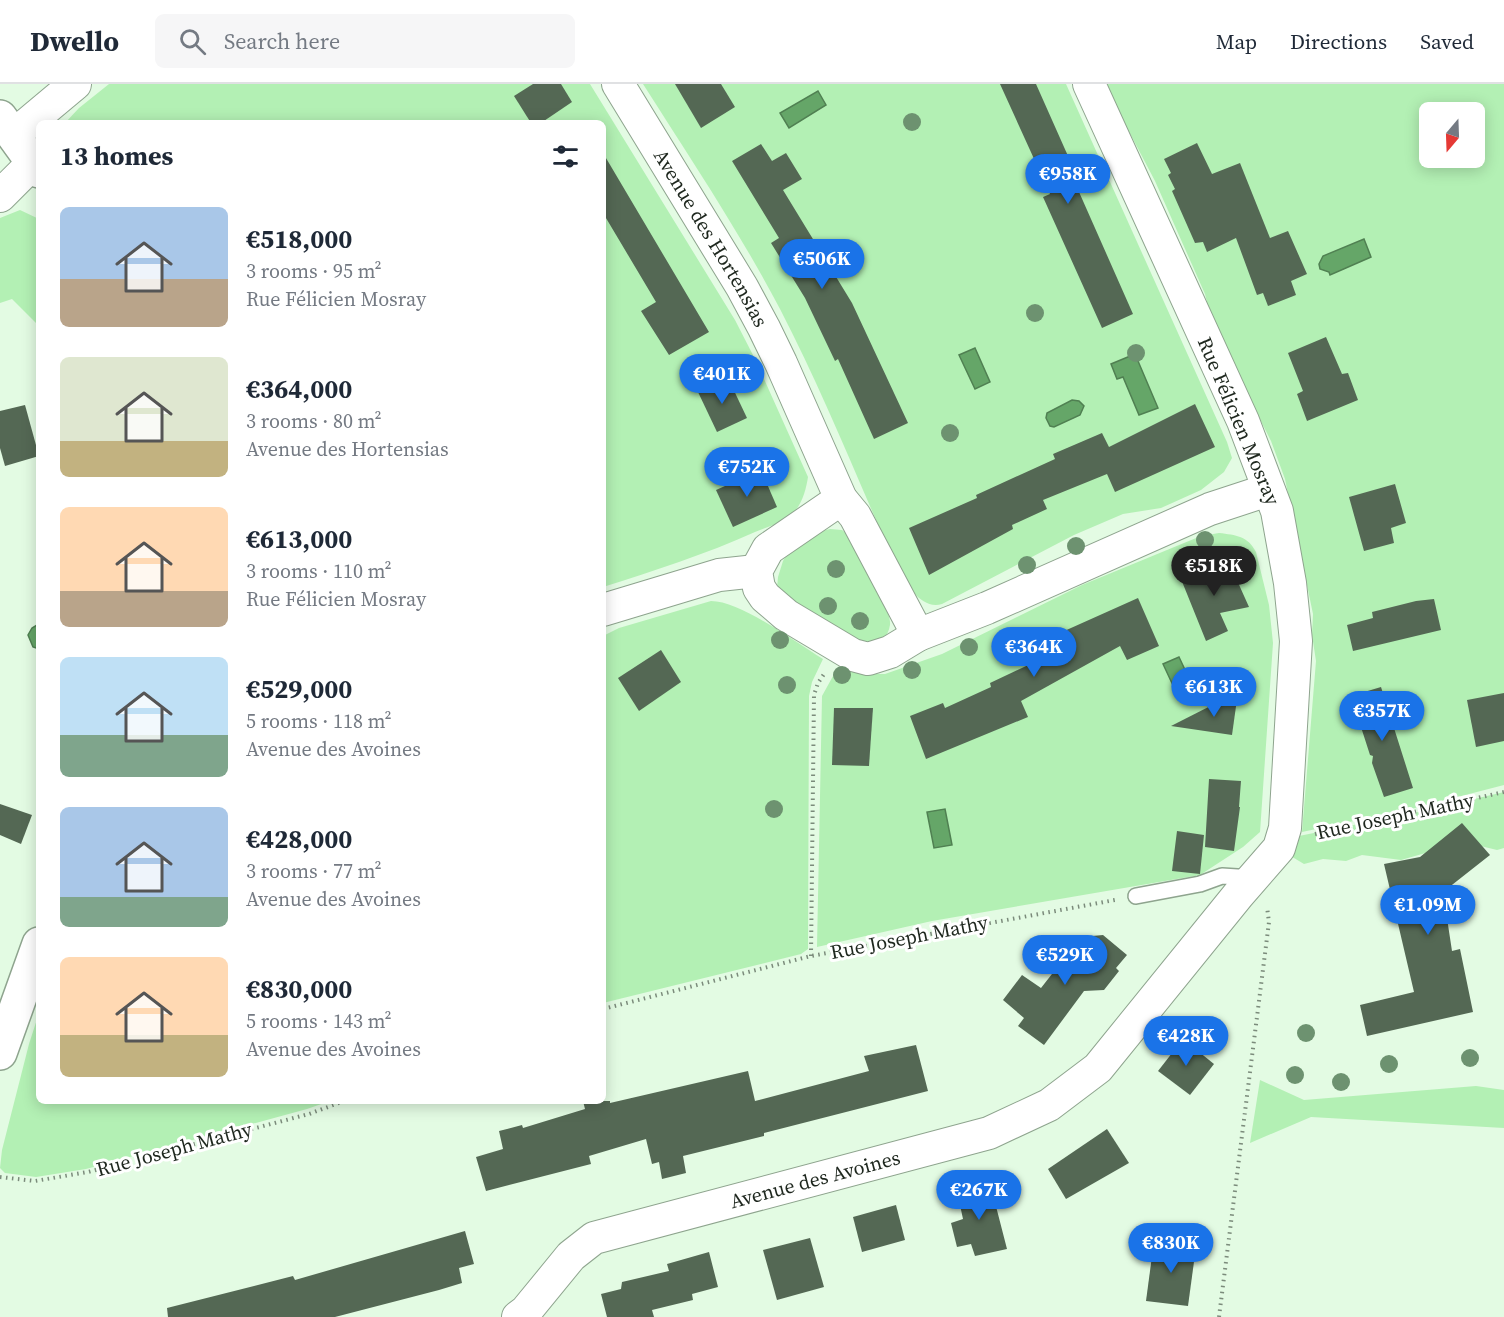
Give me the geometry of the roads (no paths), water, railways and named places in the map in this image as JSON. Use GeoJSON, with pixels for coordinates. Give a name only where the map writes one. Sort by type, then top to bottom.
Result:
{"type":"FeatureCollection","features":[{"type":"Feature","properties":{"kind":"street"},"geometry":{"type":"LineString","coordinates":[[0,195],[36,167],[7,126],[75,84]]}},
{"type":"Feature","properties":{"kind":"street","name":"Avenue des Hortensias"},"geometry":{"type":"LineString","coordinates":[[618,84],[742,287],[781,363],[841,499],[855,516],[918,635]]}},
{"type":"Feature","properties":{"kind":"street","name":"Rue Félicien Mosray"},"geometry":{"type":"LineString","coordinates":[[1089,84],[1243,421],[1277,511],[1290,583],[1296,641],[1284,835],[1280,848],[1253,878]]}},
{"type":"Feature","properties":{"kind":"street"},"geometry":{"type":"LineString","coordinates":[[841,499],[768,549],[756,571],[759,588],[765,597],[786,615],[853,655],[868,659],[890,652],[918,635],[987,608],[1210,509],[1268,490]]}},
{"type":"Feature","properties":{"kind":"street"},"geometry":{"type":"LineString","coordinates":[[606,609],[719,575],[756,571]]}},
{"type":"Feature","properties":{"kind":"street","name":"Avenue des Avoines"},"geometry":{"type":"LineString","coordinates":[[525,1315],[571,1256],[594,1238],[989,1133],[1049,1105],[1098,1068],[1253,878]]}},
{"type":"Feature","properties":{"kind":"street"},"geometry":{"type":"LineString","coordinates":[[0,1053],[36,952]]}},
{"type":"Feature","properties":{"kind":"lane"},"geometry":{"type":"LineString","coordinates":[[1136,896],[1200,884],[1222,876],[1253,878]]}}]}
